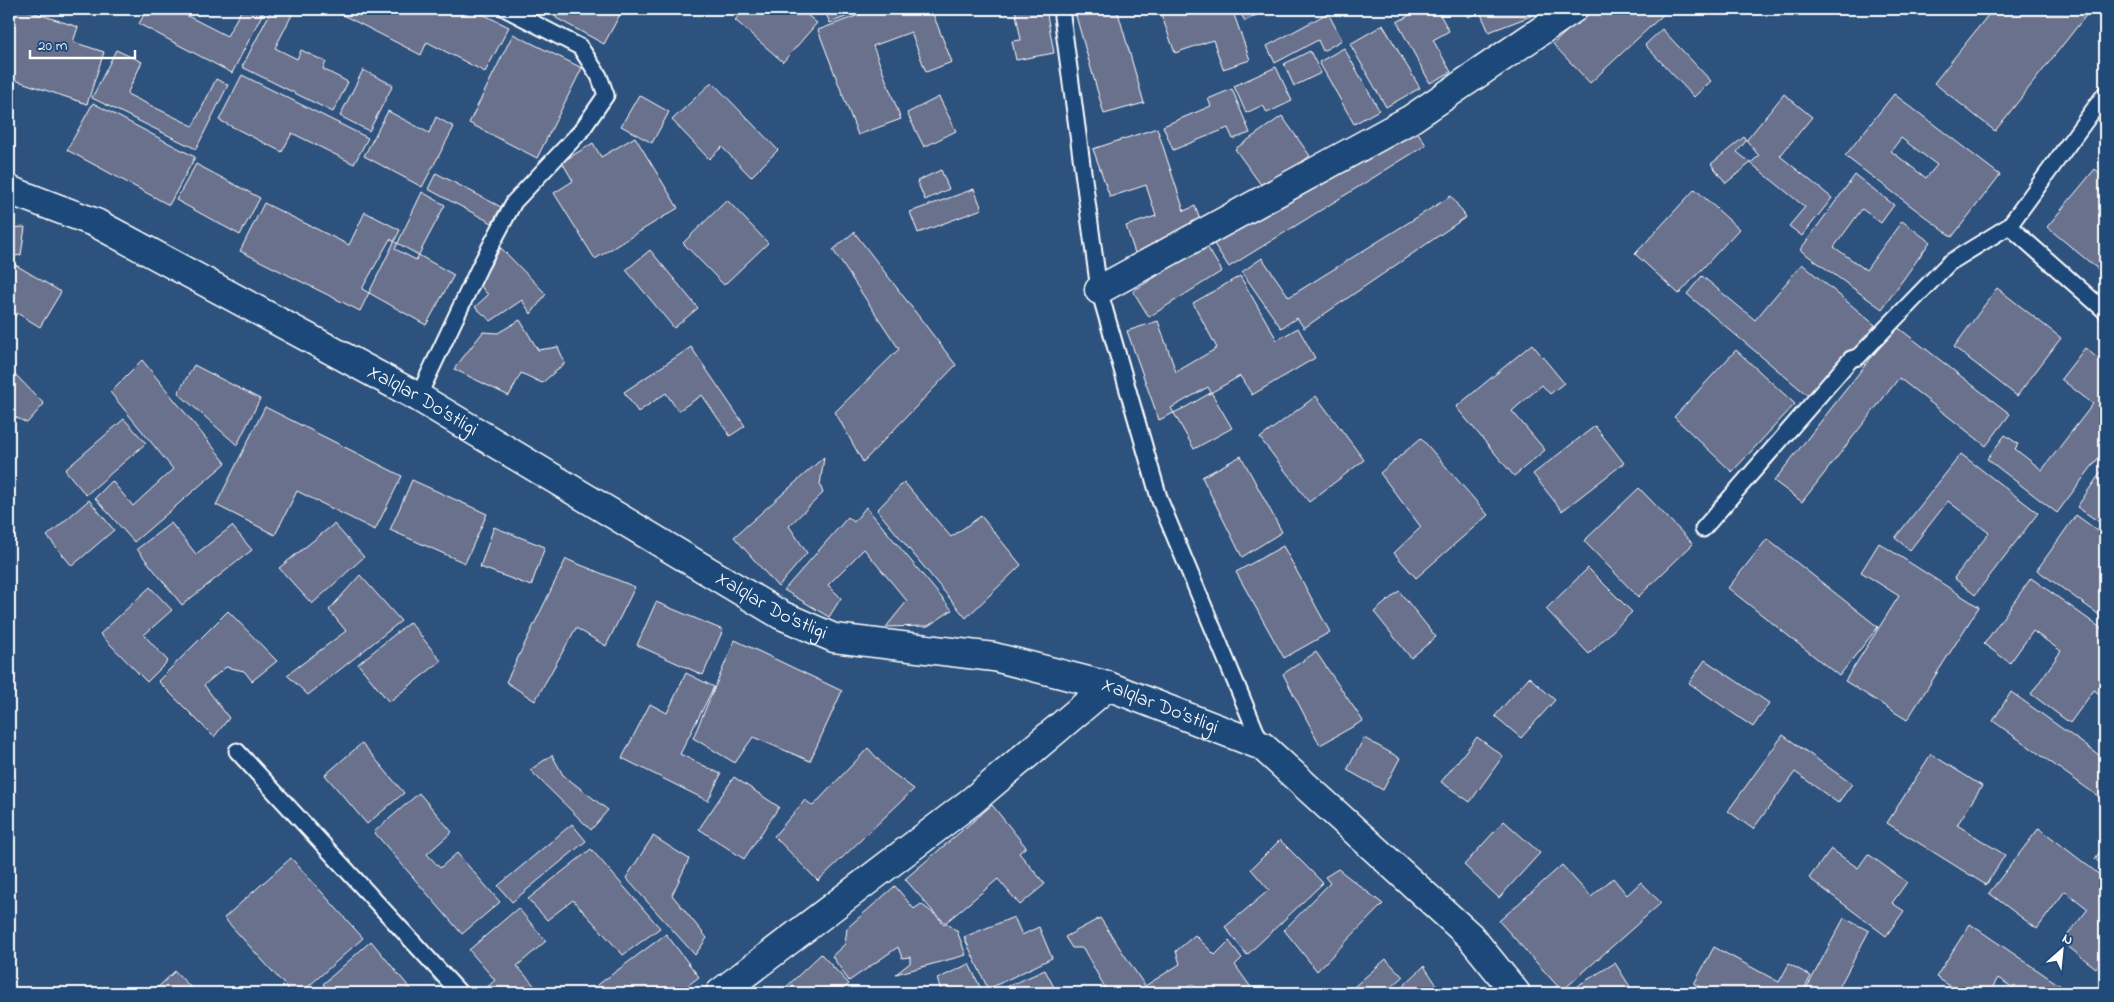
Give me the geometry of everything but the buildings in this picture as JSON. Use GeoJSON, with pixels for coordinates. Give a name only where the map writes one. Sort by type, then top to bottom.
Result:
{"type":"FeatureCollection","features":[{"type":"Feature","properties":{"kind":"main road"},"geometry":{"type":"LineString","coordinates":[[1099,290],[1411,119],[1573,9]]}},
{"type":"Feature","properties":{"kind":"main road","name":"Xalqlar Do’stligi"},"geometry":{"type":"LineString","coordinates":[[9,190],[96,222],[418,397],[781,615],[834,638],[994,658],[1108,686],[1262,746],[1470,936],[1516,993]]}},
{"type":"Feature","properties":{"kind":"main road"},"geometry":{"type":"LineString","coordinates":[[720,993],[972,801],[1108,686]]}},
{"type":"Feature","properties":{"kind":"lane"},"geometry":{"type":"LineString","coordinates":[[418,397],[480,266],[514,202],[580,131],[606,94],[599,76],[580,48],[506,9]]}},
{"type":"Feature","properties":{"kind":"lane"},"geometry":{"type":"LineString","coordinates":[[1061,9],[1099,290],[1160,502],[1262,746]]}},
{"type":"Feature","properties":{"kind":"lane"},"geometry":{"type":"LineString","coordinates":[[1703,529],[1852,359],[1858,357],[1949,263],[2009,226],[2105,94]]}},
{"type":"Feature","properties":{"kind":"lane"},"geometry":{"type":"LineString","coordinates":[[2009,226],[2105,311]]}},
{"type":"Feature","properties":{"kind":"lane"},"geometry":{"type":"LineString","coordinates":[[237,751],[460,993]]}}]}
